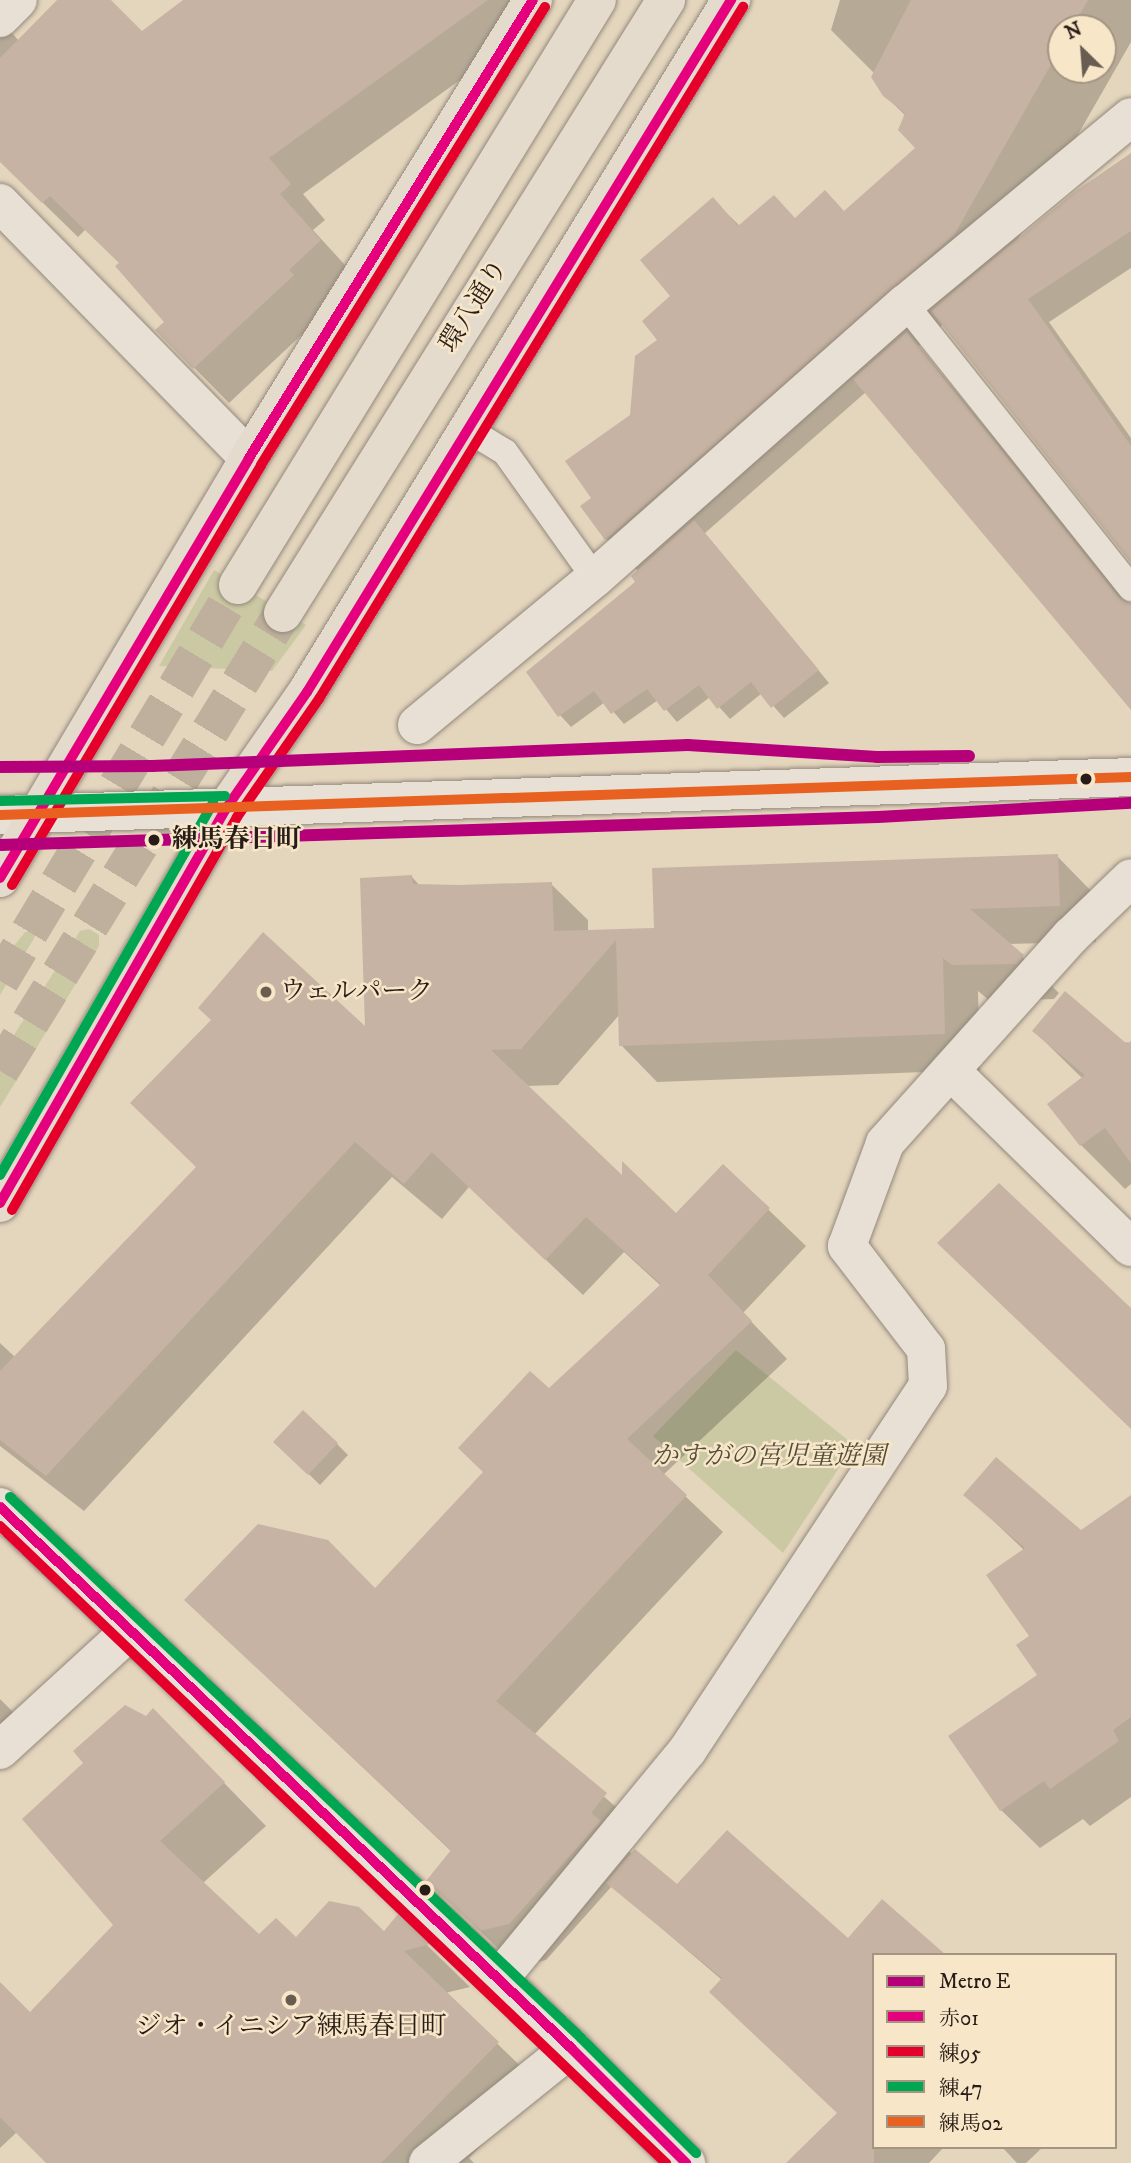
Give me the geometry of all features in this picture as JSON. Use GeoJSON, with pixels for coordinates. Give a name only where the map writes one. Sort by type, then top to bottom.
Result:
{"type":"FeatureCollection","features":[{"type":"Feature","properties":{"kind":"main road"},"geometry":{"type":"LineString","coordinates":[[0,878],[18,816],[249,458],[533,0]]}},
{"type":"Feature","properties":{"kind":"main road","name":"環八通り"},"geometry":{"type":"LineString","coordinates":[[238,585],[597,0]]}},
{"type":"Feature","properties":{"kind":"main road","name":"環八通り"},"geometry":{"type":"LineString","coordinates":[[283,613],[666,0]]}},
{"type":"Feature","properties":{"kind":"main road"},"geometry":{"type":"LineString","coordinates":[[0,1203],[225,810],[307,692],[731,0]]}},
{"type":"Feature","properties":{"kind":"street"},"geometry":{"type":"LineString","coordinates":[[0,18],[18,0]]}},
{"type":"Feature","properties":{"kind":"street"},"geometry":{"type":"LineString","coordinates":[[417,726],[595,579],[905,304],[1131,117]]}},
{"type":"Feature","properties":{"kind":"street"},"geometry":{"type":"LineString","coordinates":[[0,203],[249,458]]}},
{"type":"Feature","properties":{"kind":"street"},"geometry":{"type":"LineString","coordinates":[[18,816],[225,810],[346,801],[1131,777]]}},
{"type":"Feature","properties":{"kind":"street"},"geometry":{"type":"LineString","coordinates":[[499,1979],[687,1751],[928,1386],[926,1349],[848,1246],[885,1143],[952,1072],[1071,936],[1131,878]]}},
{"type":"Feature","properties":{"kind":"street"},"geometry":{"type":"LineString","coordinates":[[952,1072],[1131,1247]]}},
{"type":"Feature","properties":{"kind":"street"},"geometry":{"type":"LineString","coordinates":[[0,1507],[129,1632],[499,1979],[686,2163]]}},
{"type":"Feature","properties":{"kind":"street"},"geometry":{"type":"LineString","coordinates":[[0,1750],[129,1632]]}},
{"type":"Feature","properties":{"kind":"street"},"geometry":{"type":"LineString","coordinates":[[428,2163],[571,2048]]}},
{"type":"Feature","properties":{"kind":"lane"},"geometry":{"type":"LineString","coordinates":[[905,304],[1131,588]]}},
{"type":"Feature","properties":{"kind":"lane"},"geometry":{"type":"LineString","coordinates":[[467,429],[505,452],[595,579]]}},
{"type":"Feature","properties":{"kind":"green space"},"geometry":{"type":"Polygon","coordinates":[[[214,570],[306,625],[272,671],[159,666],[214,570]]]}},
{"type":"Feature","properties":{"kind":"green space"},"geometry":{"type":"Polygon","coordinates":[[[89,929],[99,935],[99,946],[0,1107],[0,1057],[80,931],[89,929]]]}},
{"type":"Feature","properties":{"kind":"green space"},"geometry":{"type":"Polygon","coordinates":[[[36,931],[0,995],[0,964],[25,932],[36,931]]]}},
{"type":"Feature","properties":{"kind":"green space","name":"かすがの宮児童遊園"},"geometry":{"type":"Polygon","coordinates":[[[736,1350],[854,1445],[783,1553],[653,1436],[736,1350]]]}},
{"type":"Feature","properties":{"kind":"building"},"geometry":{"type":"Polygon","coordinates":[[[57,0],[111,0],[142,31],[183,0],[488,0],[269,158],[291,184],[280,194],[321,240],[289,270],[294,275],[193,369],[155,330],[164,322],[115,266],[119,263],[50,196],[42,203],[0,162],[0,58],[57,0]]]}},
{"type":"Feature","properties":{"kind":"building"},"geometry":{"type":"Polygon","coordinates":[[[911,0],[1088,0],[1080,14],[1047,14],[1047,72],[954,235],[605,540],[580,506],[591,498],[565,461],[630,415],[635,356],[657,340],[642,321],[670,296],[640,260],[713,197],[738,226],[774,195],[795,218],[825,190],[844,211],[915,148],[898,130],[905,113],[883,96],[871,77],[911,0]]]}},
{"type":"Feature","properties":{"kind":"building"},"geometry":{"type":"Polygon","coordinates":[[[1131,153],[1131,231],[1028,299],[1131,446],[1131,563],[931,311],[1073,193],[1131,153]]]}},
{"type":"Feature","properties":{"kind":"building"},"geometry":{"type":"Polygon","coordinates":[[[907,332],[1119,598],[1131,603],[1131,710],[853,379],[907,332]]]}},
{"type":"Feature","properties":{"kind":"building"},"geometry":{"type":"Polygon","coordinates":[[[694,520],[819,670],[771,708],[751,682],[717,709],[699,685],[664,711],[647,689],[611,714],[594,691],[558,717],[526,672],[635,582],[631,576],[694,520]]]}},
{"type":"Feature","properties":{"kind":"building"},"geometry":{"type":"Polygon","coordinates":[[[1058,854],[1060,906],[970,909],[1024,955],[1017,964],[952,965],[943,958],[945,1034],[619,1046],[616,940],[521,1049],[491,1050],[622,1175],[622,1161],[676,1213],[723,1164],[770,1208],[708,1275],[752,1321],[627,1439],[687,1495],[496,1701],[607,1793],[591,1813],[601,1821],[509,1924],[480,1931],[426,1881],[451,1850],[184,1600],[258,1524],[328,1540],[375,1588],[483,1472],[458,1448],[530,1371],[549,1388],[661,1284],[586,1217],[545,1260],[432,1152],[404,1184],[355,1142],[46,1476],[0,1440],[0,1371],[196,1167],[130,1103],[211,1020],[198,1008],[263,932],[365,1026],[360,878],[412,875],[413,884],[459,885],[552,882],[554,931],[654,928],[652,868],[1058,854]]]}},
{"type":"Feature","properties":{"kind":"building"},"geometry":{"type":"Polygon","coordinates":[[[1065,991],[1127,1044],[1131,1041],[1131,1163],[1105,1128],[1080,1146],[1047,1104],[1085,1075],[1032,1031],[1065,991]]]}},
{"type":"Feature","properties":{"kind":"building"},"geometry":{"type":"Polygon","coordinates":[[[999,1183],[1131,1308],[1131,1429],[937,1243],[999,1183]]]}},
{"type":"Feature","properties":{"kind":"building"},"geometry":{"type":"Polygon","coordinates":[[[303,1410],[338,1443],[308,1475],[273,1442],[303,1410]]]}},
{"type":"Feature","properties":{"kind":"building"},"geometry":{"type":"Polygon","coordinates":[[[996,1457],[1081,1530],[1131,1495],[1131,1717],[1113,1730],[1119,1741],[1050,1789],[1044,1781],[1000,1811],[948,1736],[1037,1675],[1016,1645],[1029,1636],[986,1575],[1025,1548],[963,1495],[996,1457]]]}},
{"type":"Feature","properties":{"kind":"building"},"geometry":{"type":"Polygon","coordinates":[[[125,1705],[146,1716],[153,1708],[225,1782],[160,1841],[259,1934],[276,1918],[296,1937],[329,1901],[359,1907],[384,1931],[398,1914],[430,1944],[404,1951],[499,2042],[381,2163],[46,2163],[0,2117],[0,1982],[30,2012],[113,1925],[22,1819],[83,1763],[73,1751],[125,1705]]]}},
{"type":"Feature","properties":{"kind":"building"},"geometry":{"type":"Polygon","coordinates":[[[727,1830],[848,1938],[882,1899],[944,1953],[872,1953],[874,2163],[786,2163],[837,2113],[709,1992],[722,1978],[606,1883],[635,1849],[677,1884],[727,1830]]]}},
{"type":"Feature","properties":{"kind":"tunnel"},"geometry":{"type":"LineString","coordinates":[[0,981],[238,585]]}},
{"type":"Feature","properties":{"kind":"tunnel"},"geometry":{"type":"LineString","coordinates":[[0,1071],[283,613]]}},
{"type":"Feature","properties":{"kind":"metro line","name":"E"},"geometry":{"type":"LineString","coordinates":[[0,767],[152,766],[688,745],[877,757],[969,756]]}},
{"type":"Feature","properties":{"kind":"metro line","name":"E"},"geometry":{"type":"LineString","coordinates":[[0,845],[878,817],[1131,803]]}},
{"type":"Feature","properties":{"kind":"transit line","name":"赤01"},"geometry":{"type":"LineString","coordinates":[[0,878],[249,458],[533,0]]}},
{"type":"Feature","properties":{"kind":"transit line","name":"赤01"},"geometry":{"type":"LineString","coordinates":[[0,1203],[225,810],[307,692],[731,0]]}},
{"type":"Feature","properties":{"kind":"transit line","name":"練95"},"geometry":{"type":"LineString","coordinates":[[12,885],[261,465],[545,7]]}},
{"type":"Feature","properties":{"kind":"transit line","name":"練95"},"geometry":{"type":"LineString","coordinates":[[12,1210],[237,817],[319,699],[743,7]]}},
{"type":"Feature","properties":{"kind":"transit line","name":"練馬02"},"geometry":{"type":"LineString","coordinates":[[0,815],[1131,777]]}},
{"type":"Feature","properties":{"kind":"transit line","name":"練47"},"geometry":{"type":"LineString","coordinates":[[0,801],[225,796]]}},
{"type":"Feature","properties":{"kind":"transit line","name":"練47"},"geometry":{"type":"LineString","coordinates":[[0,1175],[213,803]]}},
{"type":"Feature","properties":{"kind":"transit line","name":"練47"},"geometry":{"type":"LineString","coordinates":[[10,1497],[581,2038],[696,2153]]}},
{"type":"Feature","properties":{"kind":"transit line","name":"赤01"},"geometry":{"type":"LineString","coordinates":[[0,1507],[571,2048],[686,2163]]}},
{"type":"Feature","properties":{"kind":"transit line","name":"練95"},"geometry":{"type":"LineString","coordinates":[[0,1526],[666,2163]]}},
{"type":"Feature","properties":{"kind":"place","name":"練馬春日町"},"geometry":{"type":"Point","coordinates":[154,840]}},
{"type":"Feature","properties":{"kind":"place","name":"ウェルパーク"},"geometry":{"type":"Point","coordinates":[266,992]}},
{"type":"Feature","properties":{"kind":"place","name":"ジオ・イニシア練馬春日町"},"geometry":{"type":"Point","coordinates":[291,2000]}}]}
